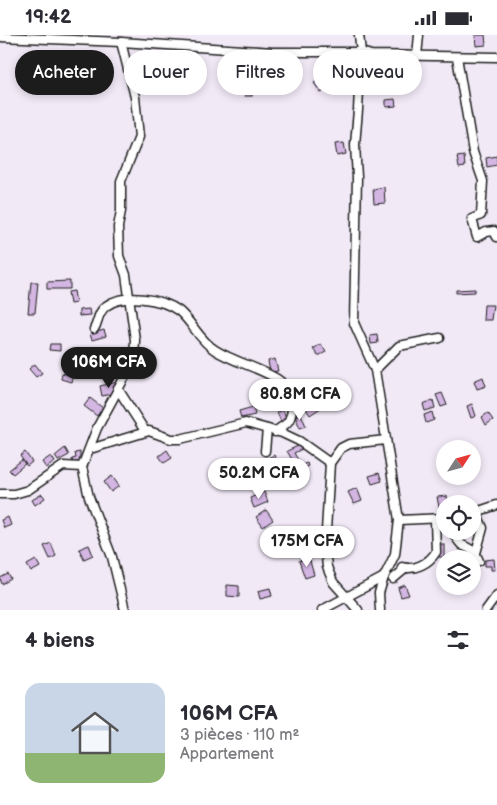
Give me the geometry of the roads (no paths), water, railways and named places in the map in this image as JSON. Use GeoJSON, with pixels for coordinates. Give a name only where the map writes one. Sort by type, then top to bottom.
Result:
{"type":"FeatureCollection","features":[{"type":"Feature","properties":{"kind":"street"},"geometry":{"type":"LineString","coordinates":[[417,50],[418,35]]}},
{"type":"Feature","properties":{"kind":"street"},"geometry":{"type":"LineString","coordinates":[[0,37],[84,37],[121,42],[273,52],[313,52]]}},
{"type":"Feature","properties":{"kind":"street"},"geometry":{"type":"LineString","coordinates":[[359,37],[361,50]]}},
{"type":"Feature","properties":{"kind":"street"},"geometry":{"type":"LineString","coordinates":[[359,37],[364,50]]}},
{"type":"Feature","properties":{"kind":"street"},"geometry":{"type":"LineString","coordinates":[[121,42],[135,97],[138,137],[121,181],[121,211],[118,227],[119,256],[126,275],[135,340],[134,360],[97,428],[82,467],[90,497],[112,557],[125,610]]}},
{"type":"Feature","properties":{"kind":"street"},"geometry":{"type":"LineString","coordinates":[[422,56],[497,57]]}},
{"type":"Feature","properties":{"kind":"street"},"geometry":{"type":"LineString","coordinates":[[457,57],[473,152],[483,181],[481,215],[472,219],[477,237],[486,231],[494,231],[497,237]]}},
{"type":"Feature","properties":{"kind":"street"},"geometry":{"type":"LineString","coordinates":[[358,95],[355,145],[357,177],[354,323],[375,370],[399,520],[395,554],[379,593],[380,610]]}},
{"type":"Feature","properties":{"kind":"street"},"geometry":{"type":"LineString","coordinates":[[94,329],[98,315],[105,307],[129,299],[148,299],[178,310],[193,326],[204,342],[216,351],[282,383],[290,397],[292,409],[289,421],[271,431],[265,451]]}},
{"type":"Feature","properties":{"kind":"street"},"geometry":{"type":"LineString","coordinates":[[375,370],[391,351],[399,346],[440,338]]}},
{"type":"Feature","properties":{"kind":"street"},"geometry":{"type":"LineString","coordinates":[[118,389],[145,431]]}},
{"type":"Feature","properties":{"kind":"street"},"geometry":{"type":"LineString","coordinates":[[90,449],[145,431],[171,439],[200,435],[246,423],[299,441],[330,463]]}},
{"type":"Feature","properties":{"kind":"street"},"geometry":{"type":"LineString","coordinates":[[358,610],[333,581],[327,567],[325,548],[330,463],[341,449],[349,444],[386,440]]}},
{"type":"Feature","properties":{"kind":"street"},"geometry":{"type":"LineString","coordinates":[[0,494],[14,494],[28,489],[63,466],[82,467]]}},
{"type":"Feature","properties":{"kind":"street"},"geometry":{"type":"LineString","coordinates":[[481,511],[496,506],[492,497]]}},
{"type":"Feature","properties":{"kind":"street"},"geometry":{"type":"LineString","coordinates":[[393,579],[404,567],[424,564],[436,552],[435,520],[399,520]]}},
{"type":"Feature","properties":{"kind":"street"},"geometry":{"type":"LineString","coordinates":[[481,525],[483,528],[481,540]]}},
{"type":"Feature","properties":{"kind":"street"},"geometry":{"type":"LineString","coordinates":[[458,540],[462,545],[470,547],[478,557],[481,540]]}},
{"type":"Feature","properties":{"kind":"street"},"geometry":{"type":"LineString","coordinates":[[322,610],[384,577]]}},
{"type":"Feature","properties":{"kind":"street"},"geometry":{"type":"LineString","coordinates":[[486,610],[497,595]]}}]}
